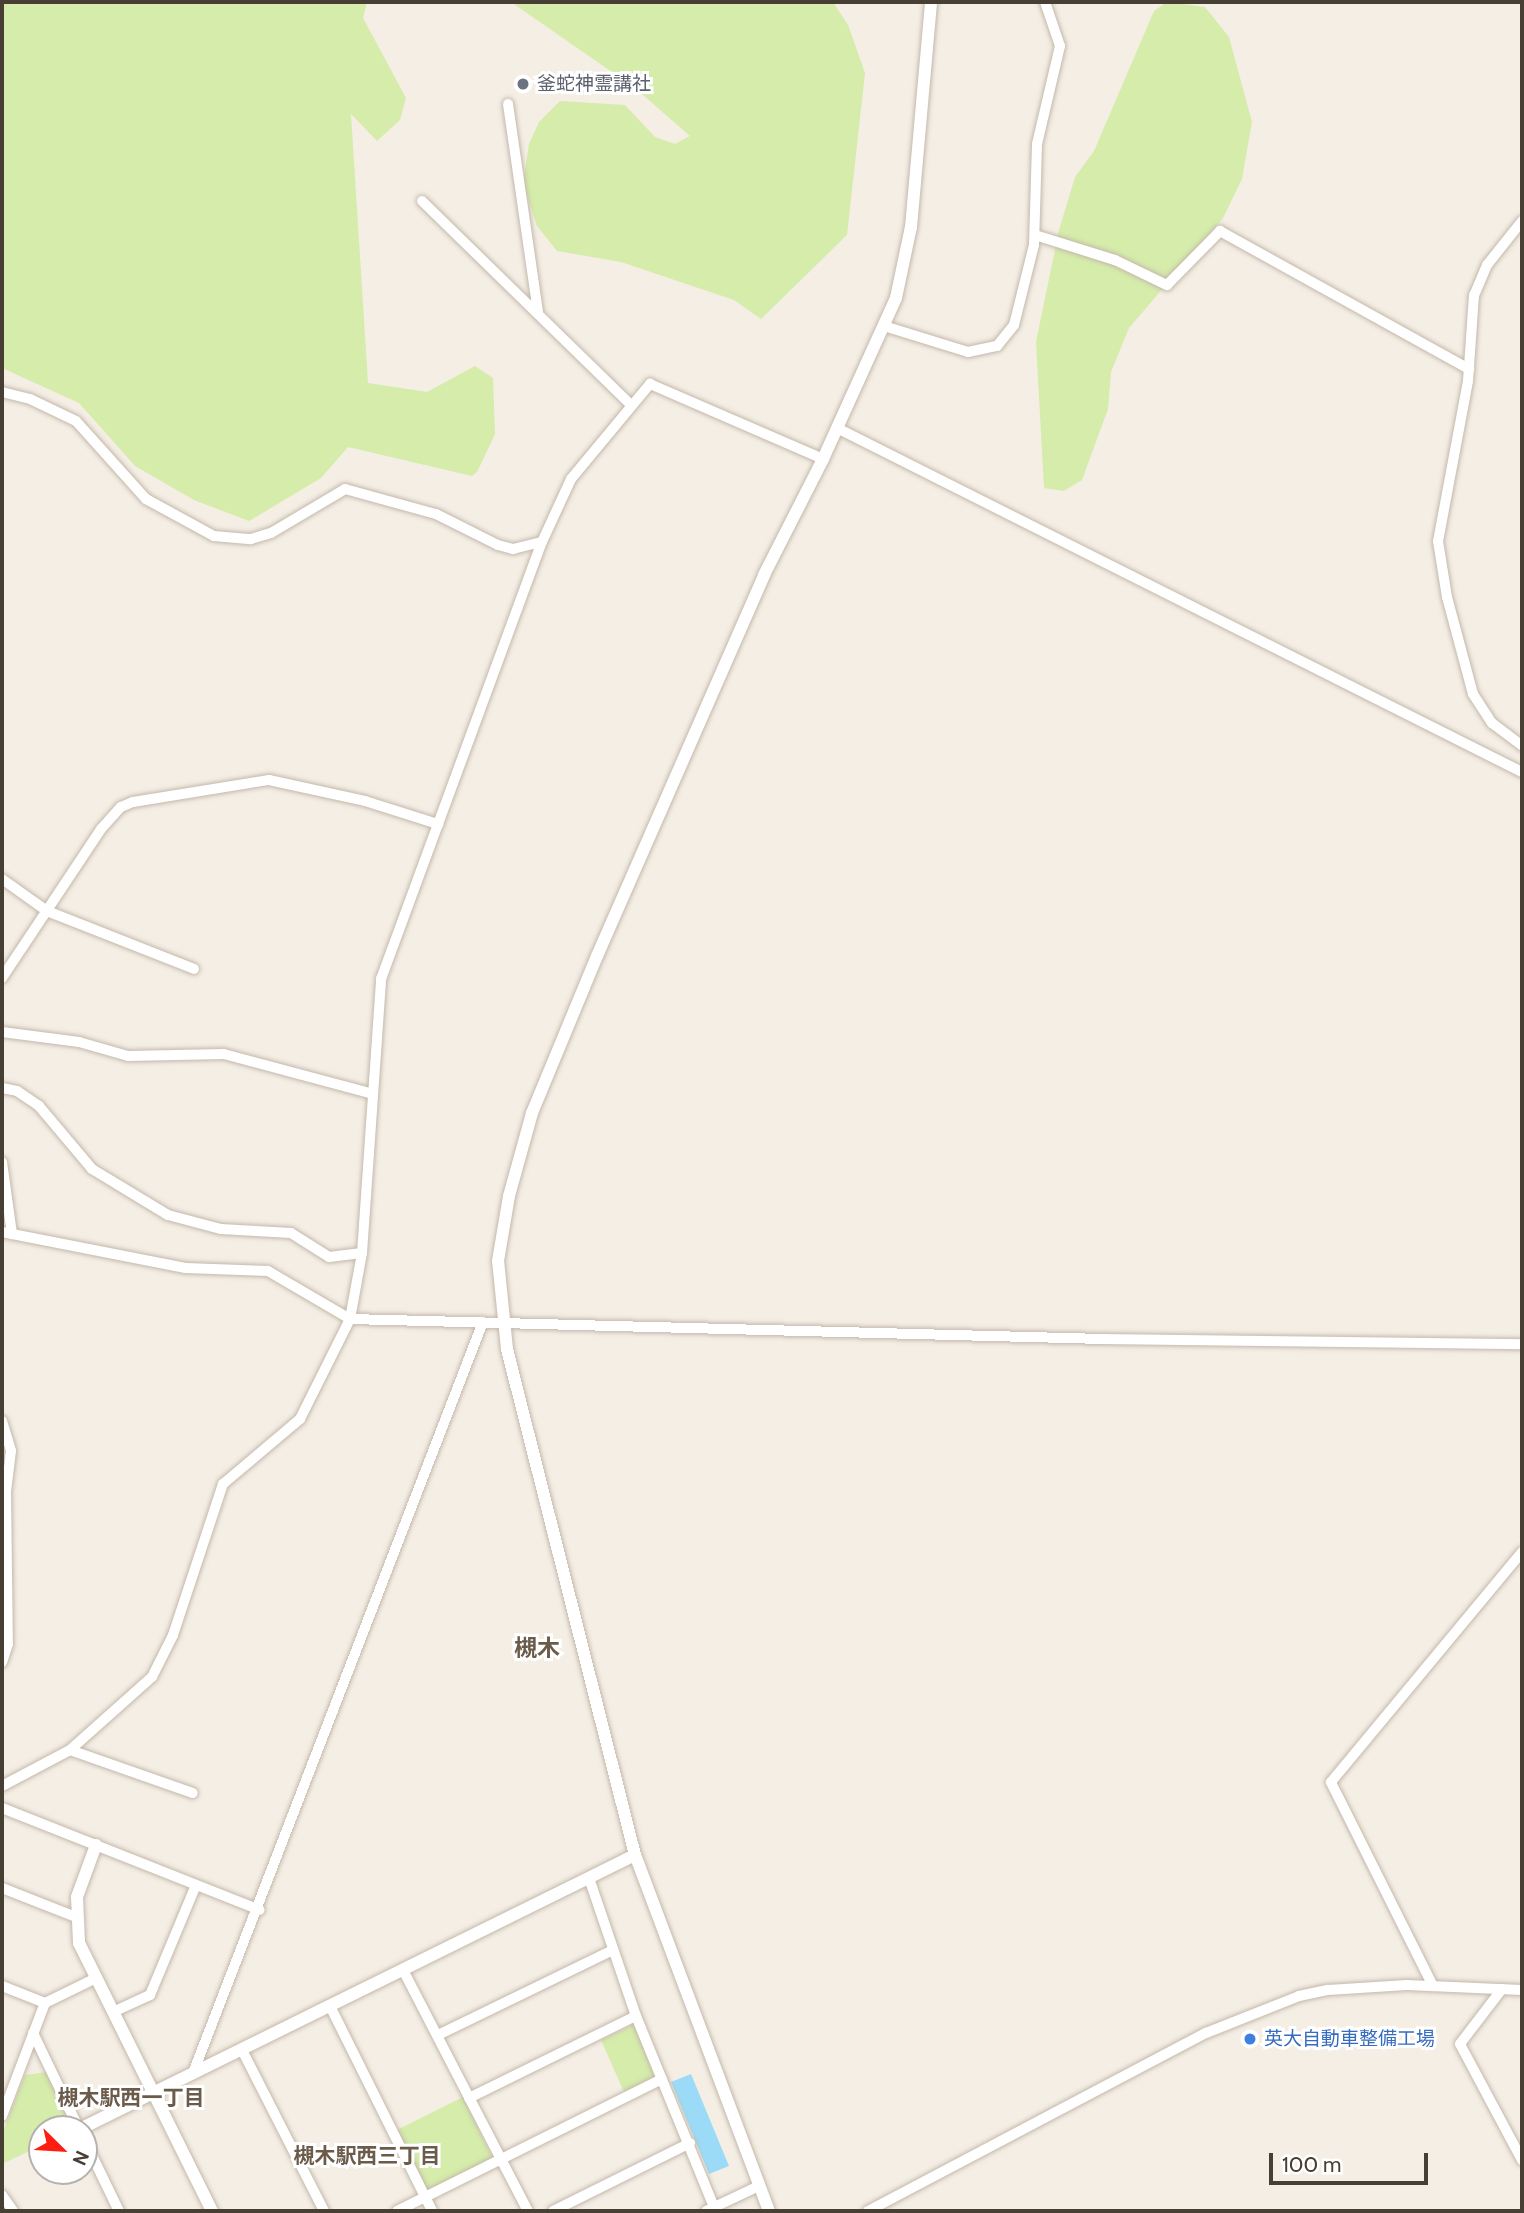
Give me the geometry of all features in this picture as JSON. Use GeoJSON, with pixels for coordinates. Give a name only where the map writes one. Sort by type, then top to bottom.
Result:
{"type":"FeatureCollection","features":[{"type":"Feature","properties":{"kind":"street"},"geometry":{"type":"LineString","coordinates":[[769,2211],[635,1855],[577,1637],[503,1322],[500,1238],[532,1113],[764,575],[823,459],[884,326],[905,270],[931,2]]}},
{"type":"Feature","properties":{"kind":"street"},"geometry":{"type":"LineString","coordinates":[[884,326],[954,351],[997,346],[1018,313],[1035,235],[1037,144],[1060,46],[1045,2]]}},
{"type":"Feature","properties":{"kind":"street"},"geometry":{"type":"LineString","coordinates":[[508,104],[538,313]]}},
{"type":"Feature","properties":{"kind":"street"},"geometry":{"type":"LineString","coordinates":[[422,201],[630,404]]}},
{"type":"Feature","properties":{"kind":"street"},"geometry":{"type":"LineString","coordinates":[[1522,221],[1478,282],[1469,369],[1440,522],[1438,557],[1473,694],[1492,723],[1522,746]]}},
{"type":"Feature","properties":{"kind":"street"},"geometry":{"type":"LineString","coordinates":[[1035,235],[1115,260],[1167,285],[1220,231],[1469,369]]}},
{"type":"Feature","properties":{"kind":"street"},"geometry":{"type":"LineString","coordinates":[[2,1786],[70,1750],[155,1671],[173,1635],[223,1484],[300,1419],[350,1319],[362,1253],[380,984],[542,542],[571,479],[630,404],[650,384],[823,459]]}},
{"type":"Feature","properties":{"kind":"street"},"geometry":{"type":"LineString","coordinates":[[2,392],[30,399],[76,421],[146,499],[214,536],[251,539],[271,533],[345,489],[436,514],[498,545],[513,549],[542,542]]}},
{"type":"Feature","properties":{"kind":"street"},"geometry":{"type":"LineString","coordinates":[[837,428],[1522,772]]}},
{"type":"Feature","properties":{"kind":"street"},"geometry":{"type":"LineString","coordinates":[[2,978],[101,829],[121,807],[133,802],[269,780],[365,801],[438,824]]}},
{"type":"Feature","properties":{"kind":"street"},"geometry":{"type":"LineString","coordinates":[[2,879],[47,911],[194,969]]}},
{"type":"Feature","properties":{"kind":"street"},"geometry":{"type":"LineString","coordinates":[[2,1032],[79,1042],[128,1056],[223,1054],[373,1094]]}},
{"type":"Feature","properties":{"kind":"street"},"geometry":{"type":"LineString","coordinates":[[2,1088],[18,1091],[39,1106],[92,1169],[168,1215],[221,1229],[291,1234],[330,1257],[362,1253]]}},
{"type":"Feature","properties":{"kind":"street"},"geometry":{"type":"LineString","coordinates":[[2,1162],[7,1233],[186,1268],[268,1271],[350,1319],[1106,1339],[1522,1344]]}},
{"type":"Feature","properties":{"kind":"street"},"geometry":{"type":"LineString","coordinates":[[193,2073],[259,1910],[310,1767],[483,1322]]}},
{"type":"Feature","properties":{"kind":"street"},"geometry":{"type":"LineString","coordinates":[[2,1421],[11,1451],[4,1488],[8,1644],[2,1662]]}},
{"type":"Feature","properties":{"kind":"street"},"geometry":{"type":"LineString","coordinates":[[1433,1986],[1331,1782],[1522,1552]]}},
{"type":"Feature","properties":{"kind":"street"},"geometry":{"type":"LineString","coordinates":[[70,1750],[192,1793]]}},
{"type":"Feature","properties":{"kind":"street"},"geometry":{"type":"LineString","coordinates":[[2,1808],[259,1910]]}},
{"type":"Feature","properties":{"kind":"street"},"geometry":{"type":"LineString","coordinates":[[96,1845],[77,1897],[79,1943],[212,2211]]}},
{"type":"Feature","properties":{"kind":"street"},"geometry":{"type":"LineString","coordinates":[[98,2120],[635,1855]]}},
{"type":"Feature","properties":{"kind":"street"},"geometry":{"type":"LineString","coordinates":[[589,1878],[636,2016],[690,2143],[710,2209],[759,2186]]}},
{"type":"Feature","properties":{"kind":"street"},"geometry":{"type":"LineString","coordinates":[[113,2012],[150,1995],[196,1885]]}},
{"type":"Feature","properties":{"kind":"street"},"geometry":{"type":"LineString","coordinates":[[2,1888],[76,1917]]}},
{"type":"Feature","properties":{"kind":"street"},"geometry":{"type":"LineString","coordinates":[[438,2035],[613,1950]]}},
{"type":"Feature","properties":{"kind":"street"},"geometry":{"type":"LineString","coordinates":[[403,1970],[438,2035],[498,2160],[528,2211]]}},
{"type":"Feature","properties":{"kind":"street"},"geometry":{"type":"LineString","coordinates":[[2,2116],[45,2003],[96,1978]]}},
{"type":"Feature","properties":{"kind":"street"},"geometry":{"type":"LineString","coordinates":[[2,1986],[45,2003]]}},
{"type":"Feature","properties":{"kind":"street"},"geometry":{"type":"LineString","coordinates":[[868,2211],[1067,2104],[1250,2013],[1328,1990],[1433,1986],[1522,1990]]}},
{"type":"Feature","properties":{"kind":"street"},"geometry":{"type":"LineString","coordinates":[[1502,1989],[1460,2044],[1522,2160]]}},
{"type":"Feature","properties":{"kind":"street"},"geometry":{"type":"LineString","coordinates":[[330,2006],[432,2211]]}},
{"type":"Feature","properties":{"kind":"street"},"geometry":{"type":"LineString","coordinates":[[469,2098],[636,2016]]}},
{"type":"Feature","properties":{"kind":"street"},"geometry":{"type":"LineString","coordinates":[[33,2033],[73,2115]]}},
{"type":"Feature","properties":{"kind":"street"},"geometry":{"type":"LineString","coordinates":[[242,2050],[324,2211]]}},
{"type":"Feature","properties":{"kind":"street"},"geometry":{"type":"LineString","coordinates":[[397,2211],[662,2079]]}},
{"type":"Feature","properties":{"kind":"street"},"geometry":{"type":"LineString","coordinates":[[554,2211],[690,2143]]}},
{"type":"Feature","properties":{"kind":"street"},"geometry":{"type":"LineString","coordinates":[[98,2167],[120,2211]]}},
{"type":"Feature","properties":{"kind":"street"},"geometry":{"type":"LineString","coordinates":[[2,2195],[13,2211]]}},
{"type":"Feature","properties":{"kind":"green space"},"geometry":{"type":"Polygon","coordinates":[[[2,2],[367,2],[363,18],[406,98],[400,120],[377,141],[351,114],[368,383],[427,392],[475,366],[493,378],[495,434],[477,472],[472,476],[348,447],[321,478],[249,521],[194,500],[135,466],[79,403],[2,368],[2,2]]]}},
{"type":"Feature","properties":{"kind":"green space"},"geometry":{"type":"Polygon","coordinates":[[[511,2],[833,2],[848,25],[865,73],[847,235],[761,319],[734,300],[621,262],[557,251],[537,226],[523,184],[529,144],[539,122],[560,101],[625,105],[655,137],[675,144],[690,136],[635,88],[511,2]]]}},
{"type":"Feature","properties":{"kind":"green space"},"geometry":{"type":"Polygon","coordinates":[[[1167,2],[1205,7],[1229,37],[1252,122],[1242,179],[1223,218],[1129,328],[1111,372],[1108,409],[1082,480],[1064,491],[1044,488],[1036,342],[1059,230],[1075,177],[1094,151],[1154,11],[1167,2]]]}},
{"type":"Feature","properties":{"kind":"green space"},"geometry":{"type":"Polygon","coordinates":[[[635,2024],[659,2076],[624,2092],[601,2040],[635,2024]]]}},
{"type":"Feature","properties":{"kind":"green space"},"geometry":{"type":"Polygon","coordinates":[[[47,2072],[67,2115],[28,2115],[28,2152],[2,2164],[2,2134],[25,2075],[47,2072]]]}},
{"type":"Feature","properties":{"kind":"green space"},"geometry":{"type":"Polygon","coordinates":[[[463,2097],[493,2159],[427,2191],[397,2130],[463,2097]]]}},
{"type":"Feature","properties":{"kind":"water"},"geometry":{"type":"Polygon","coordinates":[[[691,2074],[729,2166],[709,2174],[671,2082],[691,2074]]]}},
{"type":"Feature","properties":{"kind":"place","name":"釜蛇神霊講社"},"geometry":{"type":"Point","coordinates":[523,84]}},
{"type":"Feature","properties":{"kind":"place","name":"英大自動車整備工場"},"geometry":{"type":"Point","coordinates":[1250,2039]}},
{"type":"Feature","properties":{"kind":"district","name":"槻木"},"geometry":{"type":"Point","coordinates":[537,1648]}},
{"type":"Feature","properties":{"kind":"district","name":"槻木駅西一丁目"},"geometry":{"type":"Point","coordinates":[131,2098]}},
{"type":"Feature","properties":{"kind":"district","name":"槻木駅西三丁目"},"geometry":{"type":"Point","coordinates":[367,2156]}}]}
